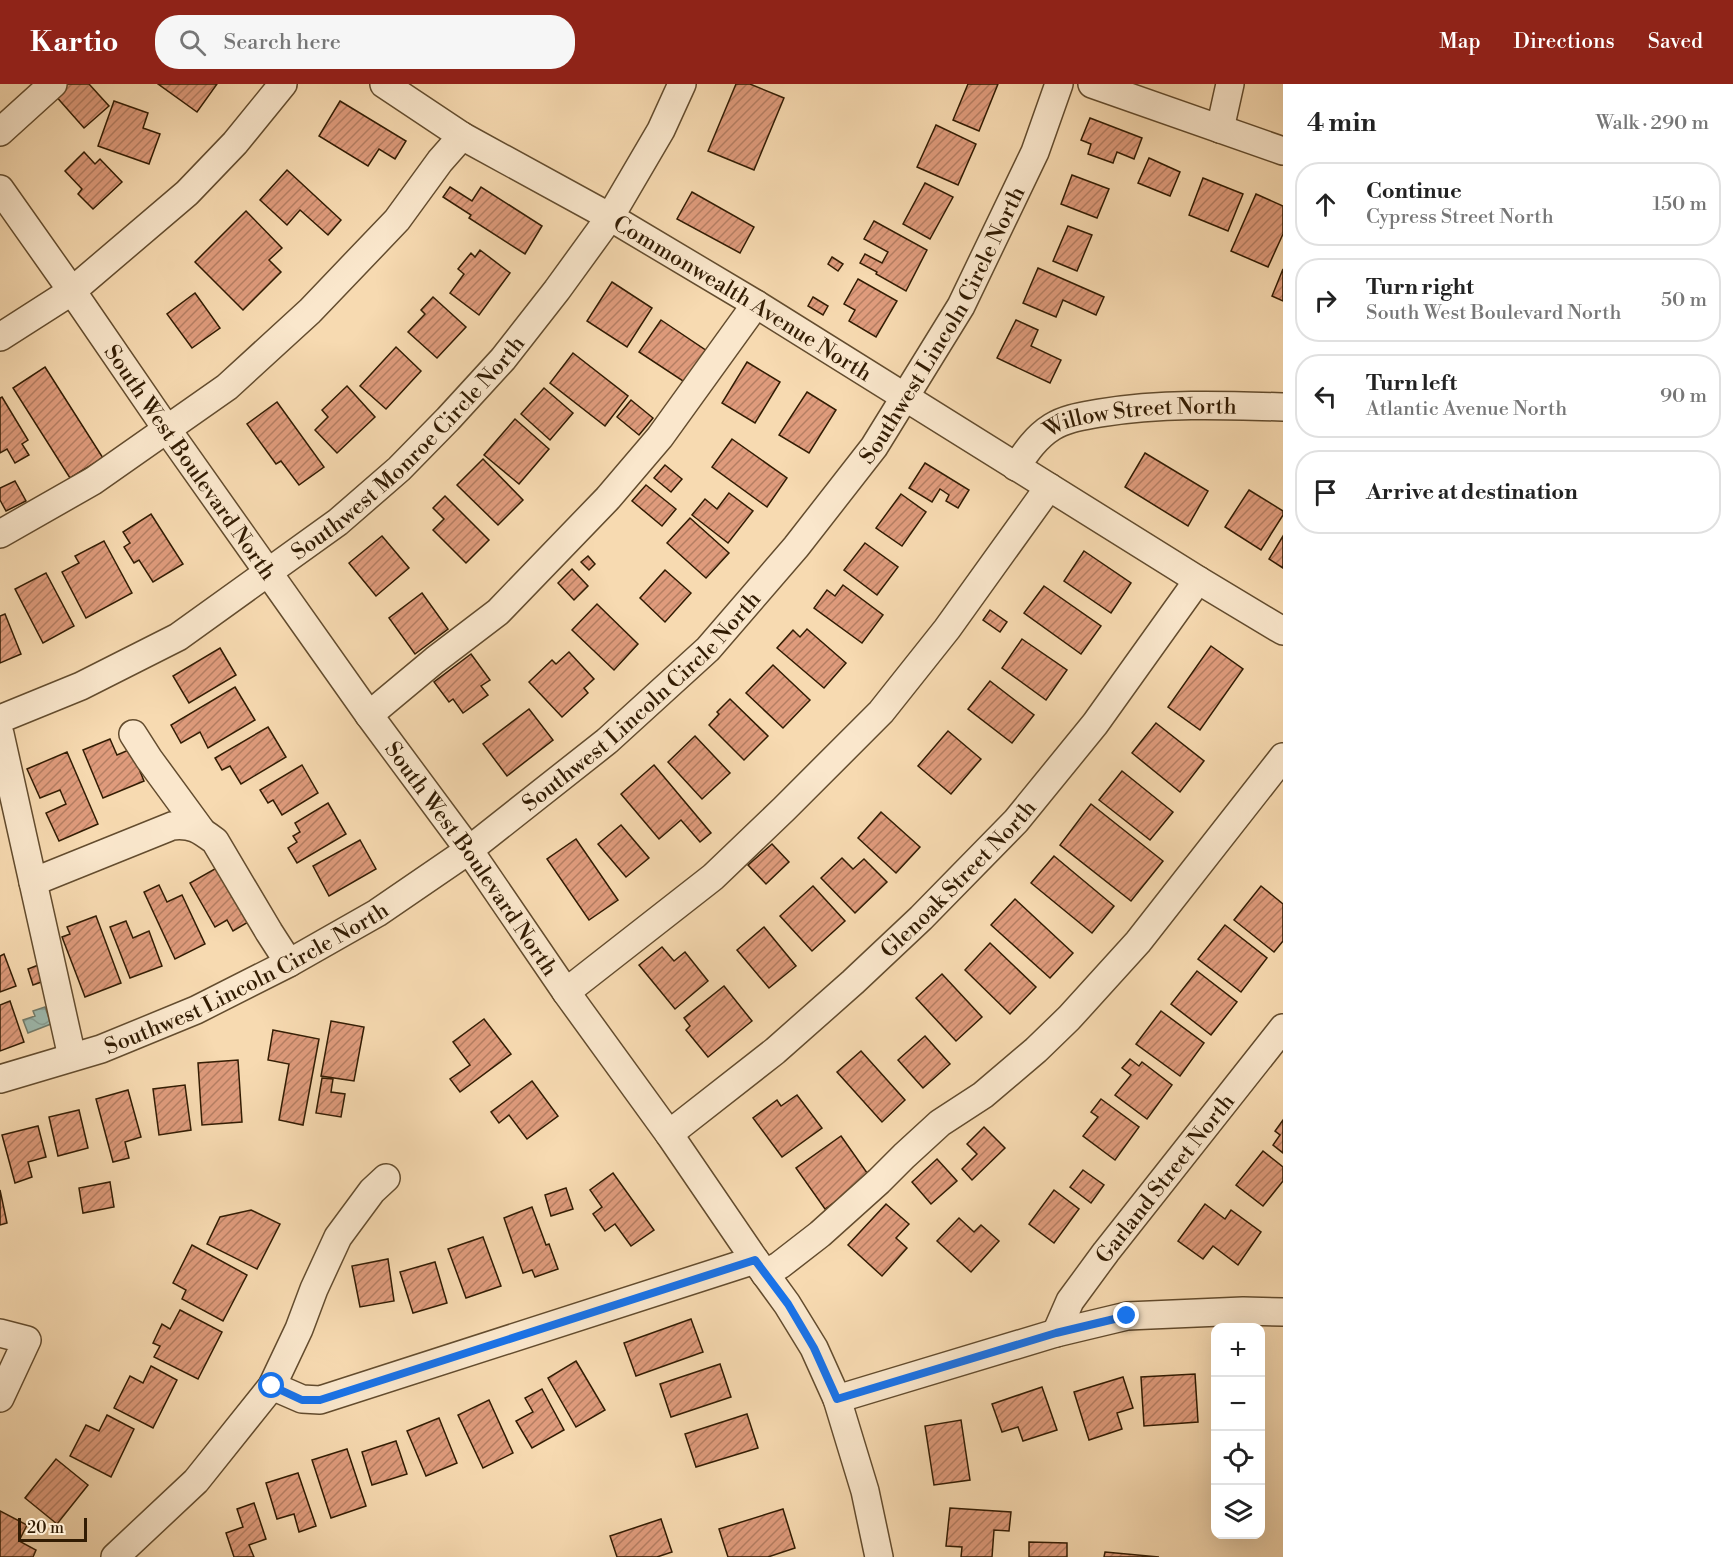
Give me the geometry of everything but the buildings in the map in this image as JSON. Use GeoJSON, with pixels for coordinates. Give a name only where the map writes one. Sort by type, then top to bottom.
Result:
{"type":"FeatureCollection","features":[{"type":"Feature","properties":{"kind":"street"},"geometry":{"type":"LineString","coordinates":[[0,132],[53,84]]}},
{"type":"Feature","properties":{"kind":"street"},"geometry":{"type":"LineString","coordinates":[[0,337],[72,291],[187,194],[235,143],[283,84]]}},
{"type":"Feature","properties":{"kind":"street","name":"Commonwealth Avenue North"},"geometry":{"type":"LineString","coordinates":[[384,84],[462,136],[610,217],[756,304],[1049,488],[1283,631]]}},
{"type":"Feature","properties":{"kind":"street","name":"Southwest Monroe Circle North"},"geometry":{"type":"LineString","coordinates":[[0,720],[81,686],[178,637],[338,522],[399,469],[503,359],[610,217],[661,130],[682,84]]}},
{"type":"Feature","properties":{"kind":"street","name":"Southwest Lincoln Circle North"},"geometry":{"type":"LineString","coordinates":[[0,1079],[101,1049],[196,1010],[289,963],[377,913],[469,850],[607,741],[708,650],[796,547],[874,447],[962,306],[1035,152],[1059,84]]}},
{"type":"Feature","properties":{"kind":"street"},"geometry":{"type":"LineString","coordinates":[[1092,84],[1283,151]]}},
{"type":"Feature","properties":{"kind":"street"},"geometry":{"type":"LineString","coordinates":[[1220,129],[1230,84]]}},
{"type":"Feature","properties":{"kind":"street"},"geometry":{"type":"LineString","coordinates":[[0,534],[93,481],[227,387],[310,311],[397,220],[440,161],[462,136]]}},
{"type":"Feature","properties":{"kind":"street","name":"South West Boulevard North"},"geometry":{"type":"LineString","coordinates":[[0,189],[166,428],[369,715],[469,850],[566,992],[788,1304],[814,1348],[837,1399],[866,1491],[879,1557]]}},
{"type":"Feature","properties":{"kind":"street"},"geometry":{"type":"LineString","coordinates":[[369,715],[498,612],[608,498],[660,437],[756,304]]}},
{"type":"Feature","properties":{"kind":"street","name":"Willow Street North"},"geometry":{"type":"LineString","coordinates":[[1016,467],[1032,443],[1053,426],[1075,417],[1116,410],[1160,407],[1220,405],[1283,407]]}},
{"type":"Feature","properties":{"kind":"street"},"geometry":{"type":"LineString","coordinates":[[566,992],[713,877],[881,712],[947,629],[1049,488]]}},
{"type":"Feature","properties":{"kind":"street","name":"Glenoak Street North"},"geometry":{"type":"LineString","coordinates":[[669,1134],[775,1051],[853,982],[921,918],[1016,821],[1095,724],[1198,580]]}},
{"type":"Feature","properties":{"kind":"street"},"geometry":{"type":"LineString","coordinates":[[0,734],[72,1057]]}},
{"type":"Feature","properties":{"kind":"street"},"geometry":{"type":"LineString","coordinates":[[133,734],[148,759],[201,830],[215,841],[289,963]]}},
{"type":"Feature","properties":{"kind":"street"},"geometry":{"type":"LineString","coordinates":[[272,1386],[302,1400],[320,1400],[760,1267],[780,1265],[820,1234],[940,1124],[983,1095],[1036,1050],[1069,1018],[1138,942],[1283,757]]}},
{"type":"Feature","properties":{"kind":"street"},"geometry":{"type":"LineString","coordinates":[[33,882],[172,826],[186,824],[201,830]]}},
{"type":"Feature","properties":{"kind":"street","name":"Garland Street North"},"geometry":{"type":"LineString","coordinates":[[1056,1333],[1071,1301],[1106,1252],[1283,1028]]}},
{"type":"Feature","properties":{"kind":"street"},"geometry":{"type":"LineString","coordinates":[[115,1557],[196,1481],[272,1386],[338,1237],[372,1191],[386,1178]]}},
{"type":"Feature","properties":{"kind":"street"},"geometry":{"type":"LineString","coordinates":[[837,1399],[1056,1333],[1127,1316],[1243,1311],[1283,1312]]}},
{"type":"Feature","properties":{"kind":"street"},"geometry":{"type":"LineString","coordinates":[[0,1333],[27,1340],[0,1398]]}},
{"type":"Feature","properties":{"kind":"water"},"geometry":{"type":"Polygon","coordinates":[[[45,1007],[51,1024],[28,1033],[23,1020],[35,1016],[33,1011],[45,1007]]]}},
{"type":"Feature","properties":{"kind":"route"},"geometry":{"type":"LineString","coordinates":[[272,1386],[302,1400],[320,1400],[755,1260],[788,1304],[814,1348],[837,1399],[1056,1333],[1127,1316]]}}]}
